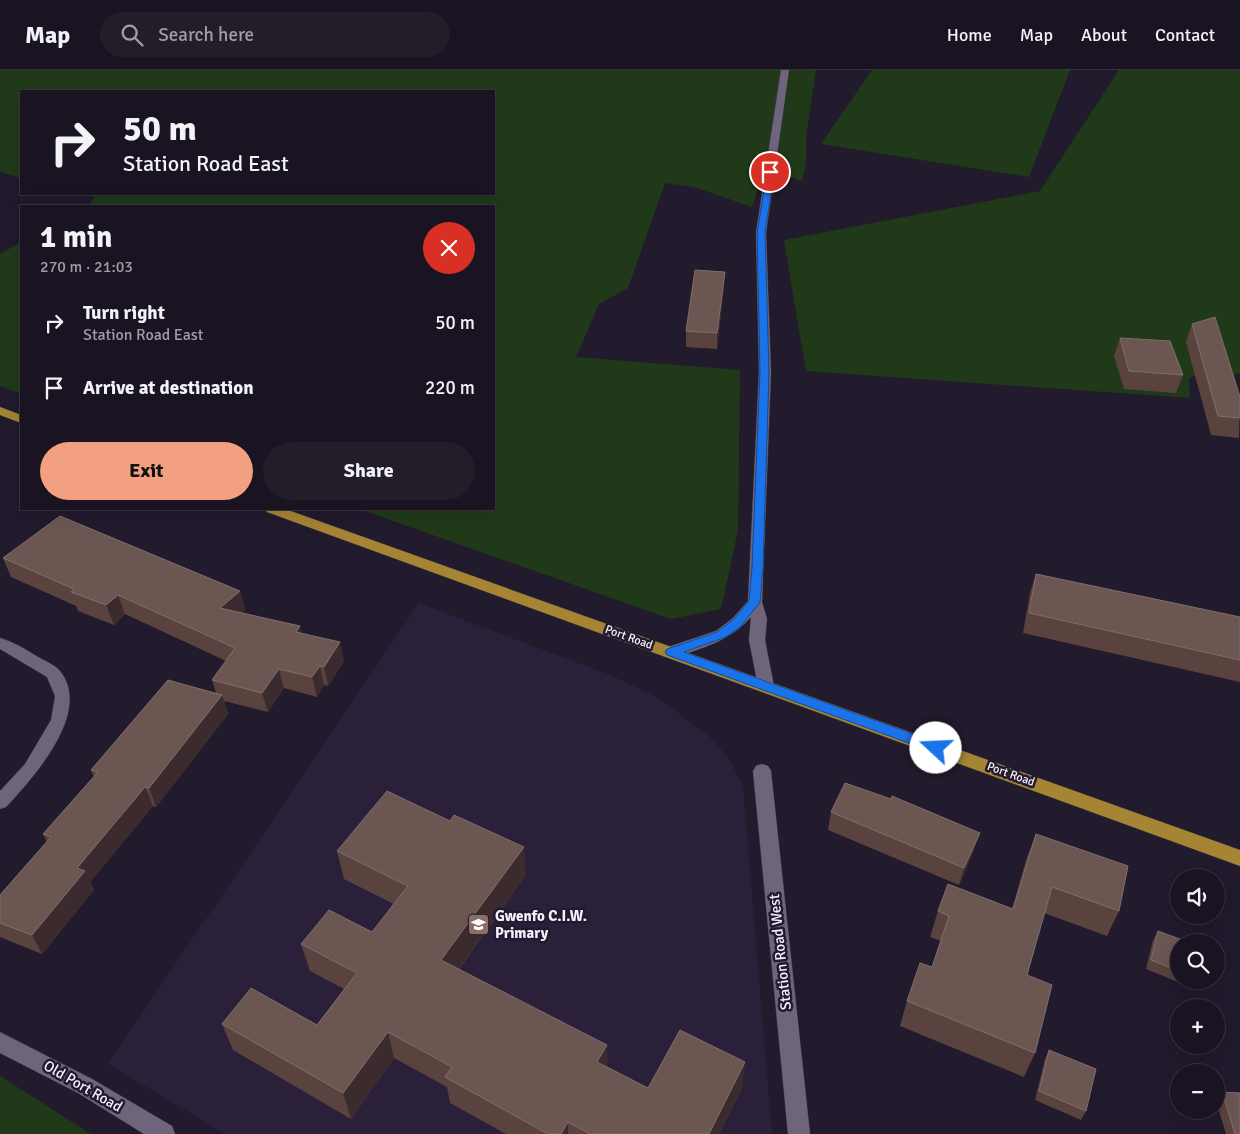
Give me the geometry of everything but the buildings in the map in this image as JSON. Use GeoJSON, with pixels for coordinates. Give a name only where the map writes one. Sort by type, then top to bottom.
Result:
{"type":"FeatureCollection","features":[{"type":"Feature","properties":{"kind":"main road"},"geometry":{"type":"LineString","coordinates":[[0,411],[20,419]]}},
{"type":"Feature","properties":{"kind":"main road","name":"Port Road"},"geometry":{"type":"LineString","coordinates":[[275,510],[1240,858]]}},
{"type":"Feature","properties":{"kind":"street"},"geometry":{"type":"LineString","coordinates":[[766,686],[757,640],[758,619],[755,602],[765,372],[761,233],[785,70]]}},
{"type":"Feature","properties":{"kind":"street"},"geometry":{"type":"LineString","coordinates":[[671,652],[722,634],[737,623],[755,602]]}},
{"type":"Feature","properties":{"kind":"street"},"geometry":{"type":"LineString","coordinates":[[0,643],[12,648],[54,674],[63,696],[59,720],[31,769],[0,802]]}},
{"type":"Feature","properties":{"kind":"street","name":"Station Road West"},"geometry":{"type":"LineString","coordinates":[[762,771],[798,1134]]}},
{"type":"Feature","properties":{"kind":"street","name":"Old Port Road"},"geometry":{"type":"LineString","coordinates":[[0,1042],[85,1086],[164,1134]]}},
{"type":"Feature","properties":{"kind":"shaded area","name":"Gwenfo C.I.W. Primary"},"geometry":{"type":"Polygon","coordinates":[[[419,603],[613,676],[659,698],[709,736],[728,757],[743,786],[772,1134],[225,1134],[108,1064],[419,603]]]}},
{"type":"Feature","properties":{"kind":"green space"},"geometry":{"type":"Polygon","coordinates":[[[0,70],[816,70],[806,137],[806,164],[802,181],[748,163],[761,179],[752,207],[694,187],[665,183],[628,288],[599,304],[576,357],[740,370],[738,530],[721,609],[671,619],[362,510],[495,510],[495,205],[89,205],[95,197],[88,195],[495,195],[495,90],[20,90],[20,178],[0,172],[0,70]]]}},
{"type":"Feature","properties":{"kind":"green space"},"geometry":{"type":"Polygon","coordinates":[[[872,70],[1070,70],[1029,177],[821,144],[872,70]]]}},
{"type":"Feature","properties":{"kind":"green space"},"geometry":{"type":"Polygon","coordinates":[[[1119,70],[1240,70],[1240,374],[1204,372],[1189,378],[1190,398],[806,371],[784,240],[1040,191],[1119,70]]]}},
{"type":"Feature","properties":{"kind":"green space"},"geometry":{"type":"Polygon","coordinates":[[[20,243],[20,394],[0,386],[0,254],[20,243]]]}},
{"type":"Feature","properties":{"kind":"green space"},"geometry":{"type":"Polygon","coordinates":[[[0,1076],[91,1134],[0,1134],[0,1076]]]}},
{"type":"Feature","properties":{"kind":"place","name":"Gwenfo C.I.W. Primary"},"geometry":{"type":"Point","coordinates":[479,925]}},
{"type":"Feature","properties":{"kind":"route"},"geometry":{"type":"LineString","coordinates":[[770,172],[761,233],[765,372],[755,602],[737,623],[722,634],[671,652],[936,748]]}}]}
